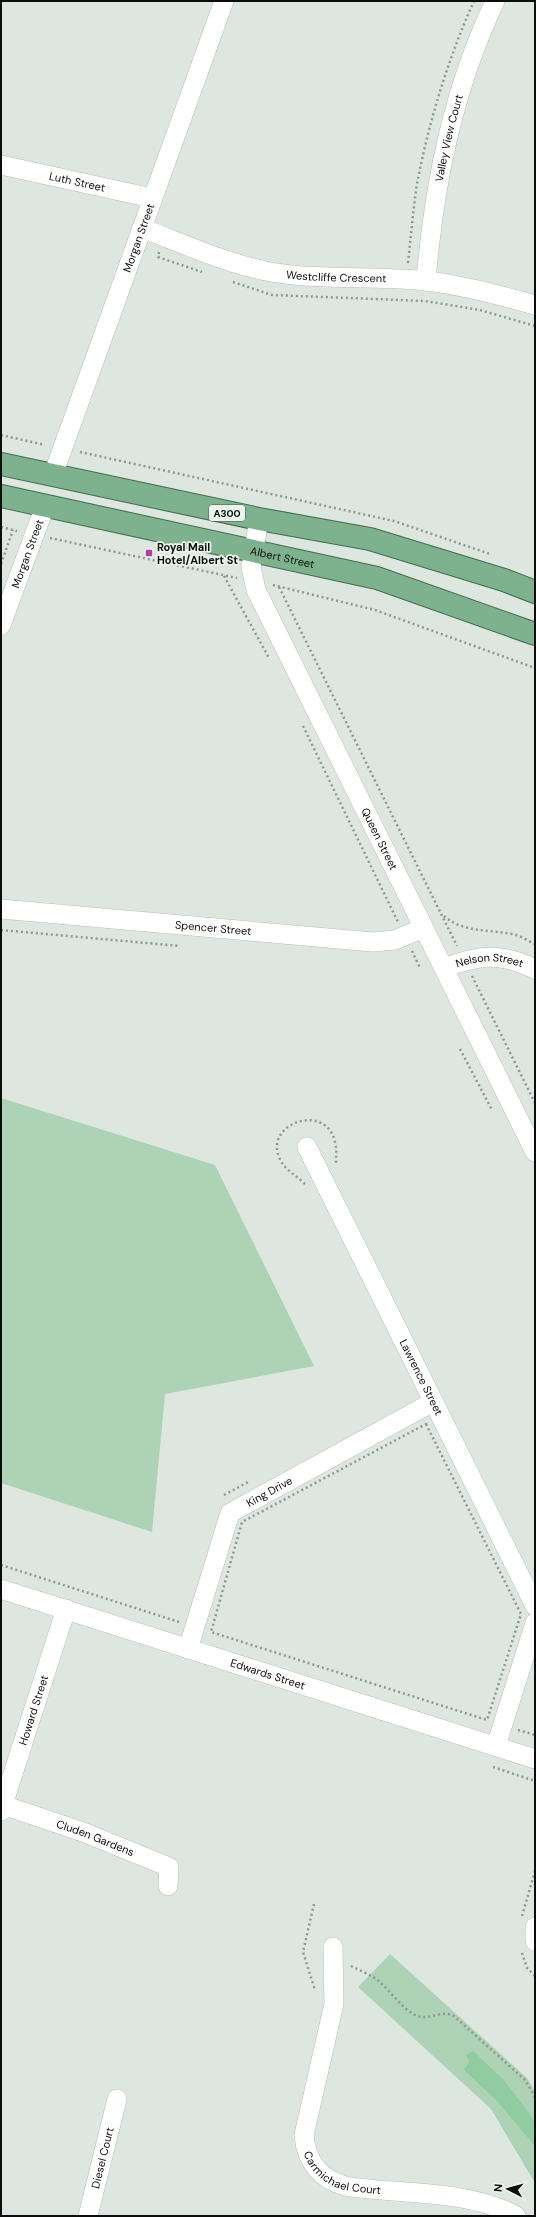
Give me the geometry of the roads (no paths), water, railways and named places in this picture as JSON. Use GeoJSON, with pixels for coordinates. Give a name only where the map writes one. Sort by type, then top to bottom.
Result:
{"type":"FeatureCollection","features":[{"type":"Feature","properties":{"kind":"highway","name":"A300"},"geometry":{"type":"LineString","coordinates":[[1,464],[259,519],[370,539],[504,580],[535,592]]}},
{"type":"Feature","properties":{"kind":"highway","name":"Albert Street"},"geometry":{"type":"LineString","coordinates":[[1,496],[377,578],[535,634]]}},
{"type":"Feature","properties":{"kind":"street","name":"Morgan Street"},"geometry":{"type":"LineString","coordinates":[[53,475],[224,1]]}},
{"type":"Feature","properties":{"kind":"street","name":"Valley View Court"},"geometry":{"type":"LineString","coordinates":[[426,280],[437,186],[450,128],[470,57],[495,1]]}},
{"type":"Feature","properties":{"kind":"street","name":"Luth Street"},"geometry":{"type":"LineString","coordinates":[[1,165],[152,198]]}},
{"type":"Feature","properties":{"kind":"street","name":"Westcliffe Crescent"},"geometry":{"type":"LineString","coordinates":[[142,228],[228,260],[271,272],[299,275],[426,280],[476,290],[535,305]]}},
{"type":"Feature","properties":{"kind":"street","name":"Morgan Street"},"geometry":{"type":"LineString","coordinates":[[1,625],[45,506]]}},
{"type":"Feature","properties":{"kind":"street","name":"Queen Street"},"geometry":{"type":"LineString","coordinates":[[259,519],[251,567],[253,581],[535,1152]]}},
{"type":"Feature","properties":{"kind":"street","name":"Spencer Street"},"geometry":{"type":"LineString","coordinates":[[1,909],[373,942],[390,941],[424,928]]}},
{"type":"Feature","properties":{"kind":"street","name":"Nelson Street"},"geometry":{"type":"LineString","coordinates":[[444,968],[464,960],[480,957],[497,957],[519,962],[535,969]]}},
{"type":"Feature","properties":{"kind":"street","name":"Lawrence Street"},"geometry":{"type":"LineString","coordinates":[[307,1147],[535,1606]]}},
{"type":"Feature","properties":{"kind":"street","name":"King Drive"},"geometry":{"type":"LineString","coordinates":[[188,1649],[230,1513],[433,1402]]}},
{"type":"Feature","properties":{"kind":"street","name":"Edwards Street"},"geometry":{"type":"LineString","coordinates":[[1,1589],[535,1758]]}},
{"type":"Feature","properties":{"kind":"street","name":"Howard Street"},"geometry":{"type":"LineString","coordinates":[[2,1808],[66,1610]]}},
{"type":"Feature","properties":{"kind":"street"},"geometry":{"type":"LineString","coordinates":[[496,1746],[535,1623]]}},
{"type":"Feature","properties":{"kind":"street","name":"Cluden Gardens"},"geometry":{"type":"LineString","coordinates":[[2,1808],[83,1832],[169,1867],[168,1886]]}},
{"type":"Feature","properties":{"kind":"street"},"geometry":{"type":"LineString","coordinates":[[535,1927],[535,1941]]}},
{"type":"Feature","properties":{"kind":"street","name":"Carmichael Court"},"geometry":{"type":"LineString","coordinates":[[334,1953],[335,1984],[332,2014],[304,2135],[308,2156],[317,2170],[327,2179],[345,2186],[476,2201],[498,2207],[516,2216]]}},
{"type":"Feature","properties":{"kind":"street","name":"Diesel Court"},"geometry":{"type":"LineString","coordinates":[[88,2216],[117,2099]]}},
{"type":"Feature","properties":{"kind":"place","name":"Royal Mail Hotel/Albert St"},"geometry":{"type":"Point","coordinates":[149,553]}}]}
